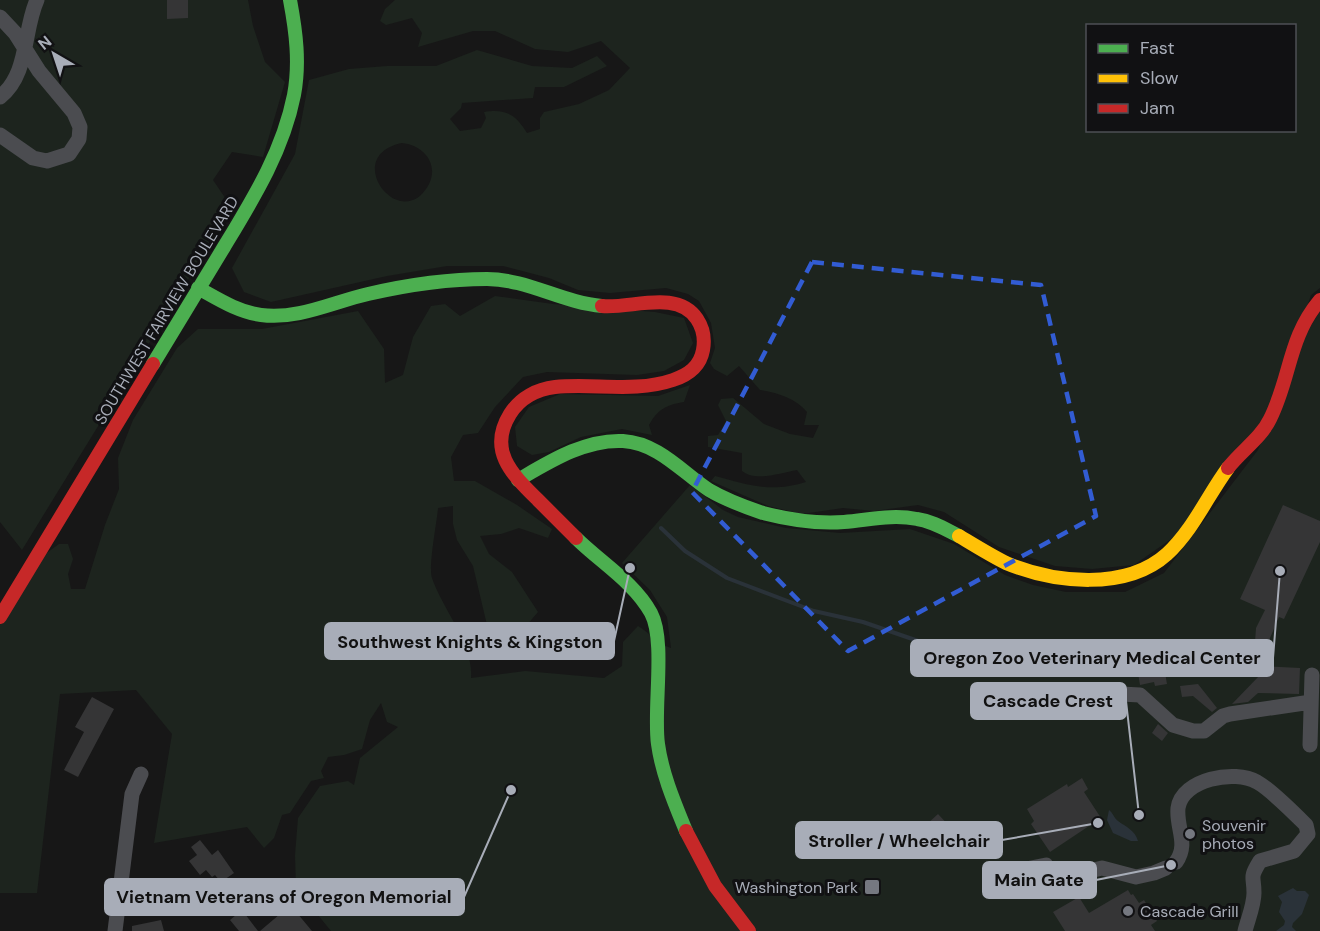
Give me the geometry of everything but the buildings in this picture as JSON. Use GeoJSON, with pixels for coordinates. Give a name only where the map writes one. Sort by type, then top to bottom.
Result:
{"type":"FeatureCollection","features":[{"type":"Feature","properties":{"kind":"street"},"geometry":{"type":"LineString","coordinates":[[0,96],[14,81],[20,69],[37,0]]}},
{"type":"Feature","properties":{"kind":"street","name":"SOUTHWEST FAIRVIEW BOULEVARD"},"geometry":{"type":"LineString","coordinates":[[0,617],[263,182],[287,126],[298,70],[296,29],[290,0]]}},
{"type":"Feature","properties":{"kind":"street"},"geometry":{"type":"LineString","coordinates":[[0,17],[15,33],[39,71],[74,113],[80,127],[80,139],[75,149],[69,154],[47,161],[33,158],[0,135]]}},
{"type":"Feature","properties":{"kind":"street"},"geometry":{"type":"LineString","coordinates":[[198,288],[243,310],[260,315],[288,315],[395,288],[489,279],[527,285],[585,304],[608,307],[678,304],[694,315],[704,336],[702,354],[695,367],[677,379],[637,387],[548,388],[530,394],[520,401],[506,420],[501,439],[505,461],[518,480],[569,531],[627,583],[651,613],[657,634],[658,744],[672,795],[688,835],[715,886],[749,931]]}},
{"type":"Feature","properties":{"kind":"street"},"geometry":{"type":"LineString","coordinates":[[518,480],[573,451],[597,444],[624,441],[658,452],[709,490],[759,512],[802,520],[836,522],[907,517],[940,527],[1005,562],[1023,569],[1087,578],[1128,576],[1156,564],[1168,553],[1230,466],[1265,427],[1279,400],[1297,331],[1306,315],[1320,300]]}},
{"type":"Feature","properties":{"kind":"street"},"geometry":{"type":"LineString","coordinates":[[1310,746],[1314,681]]}},
{"type":"Feature","properties":{"kind":"street"},"geometry":{"type":"LineString","coordinates":[[1120,694],[1140,695],[1173,725],[1200,731],[1230,714],[1311,702]]}},
{"type":"Feature","properties":{"kind":"street"},"geometry":{"type":"LineString","coordinates":[[115,931],[132,794],[141,774]]}},
{"type":"Feature","properties":{"kind":"street"},"geometry":{"type":"LineString","coordinates":[[1031,868],[1047,865],[1057,885],[1077,874],[1102,868],[1136,877],[1171,865],[1181,855],[1183,849],[1178,808],[1185,792],[1201,782],[1243,777],[1261,785],[1303,822],[1308,834],[1294,851],[1260,861],[1252,878],[1254,893],[1245,931]]}},
{"type":"Feature","properties":{"kind":"highlighted area"},"geometry":{"type":"Polygon","coordinates":[[[812,262],[1041,285],[1096,516],[848,651],[692,492],[812,262]]]}},
{"type":"Feature","properties":{"kind":"shaded area"},"geometry":{"type":"Polygon","coordinates":[[[0,0],[248,0],[253,26],[265,62],[285,82],[263,157],[232,152],[213,180],[232,208],[22,550],[0,522],[0,0]]]}},
{"type":"Feature","properties":{"kind":"shaded area"},"geometry":{"type":"Polygon","coordinates":[[[395,0],[1320,0],[1320,288],[1311,295],[1273,406],[1174,537],[1134,565],[1092,569],[1055,566],[999,547],[944,512],[918,505],[874,511],[843,508],[802,514],[768,506],[711,481],[715,476],[749,485],[771,487],[806,482],[797,470],[768,476],[748,474],[742,471],[742,453],[708,447],[708,436],[718,435],[726,421],[718,405],[721,399],[733,398],[764,424],[790,434],[813,438],[819,425],[804,425],[807,412],[802,407],[786,397],[760,390],[739,366],[727,376],[714,369],[710,363],[715,348],[711,323],[699,301],[688,294],[666,288],[610,293],[578,290],[549,278],[503,266],[447,266],[387,276],[271,302],[244,292],[232,268],[295,154],[309,80],[349,69],[436,66],[477,50],[532,66],[572,68],[597,56],[607,66],[564,87],[535,87],[533,98],[462,103],[461,108],[450,119],[460,131],[481,128],[486,118],[484,112],[504,112],[514,117],[527,133],[540,129],[540,118],[544,112],[579,104],[609,90],[630,68],[601,41],[568,52],[535,49],[495,31],[473,31],[418,47],[422,33],[412,18],[386,25],[380,21],[385,9],[395,0]],[[402,143],[384,151],[376,162],[376,175],[381,187],[391,197],[403,201],[416,198],[428,186],[432,171],[428,157],[410,145],[402,143]]]}},
{"type":"Feature","properties":{"kind":"shaded area"},"geometry":{"type":"Polygon","coordinates":[[[495,296],[553,304],[655,312],[684,318],[693,343],[684,360],[664,371],[637,375],[547,372],[523,377],[495,407],[478,433],[463,435],[451,457],[454,481],[475,481],[517,505],[552,529],[548,538],[519,528],[501,534],[480,536],[489,554],[512,572],[538,612],[520,633],[501,642],[487,625],[473,566],[457,540],[453,524],[453,506],[438,508],[432,555],[432,578],[463,640],[471,665],[471,678],[525,671],[604,678],[622,666],[623,642],[638,626],[657,641],[671,648],[667,617],[650,590],[622,563],[690,485],[723,510],[738,517],[786,528],[840,533],[910,529],[954,544],[1005,575],[1033,585],[1066,592],[1125,592],[1164,573],[1258,450],[1304,337],[1320,311],[1320,931],[331,931],[296,888],[295,855],[298,818],[320,786],[348,781],[354,785],[360,758],[398,727],[387,722],[381,703],[370,720],[362,749],[328,757],[321,771],[324,778],[311,781],[290,813],[282,815],[274,838],[264,848],[247,827],[154,843],[172,734],[136,690],[60,694],[37,893],[0,893],[0,617],[33,563],[59,544],[68,544],[73,559],[68,574],[71,589],[85,589],[119,489],[118,458],[133,420],[177,348],[198,329],[262,329],[358,311],[384,349],[385,383],[403,375],[413,337],[431,306],[445,304],[460,316],[495,296]]]}},
{"type":"Feature","properties":{"kind":"shaded area"},"geometry":{"type":"Polygon","coordinates":[[[690,385],[684,402],[667,406],[659,411],[649,425],[652,435],[622,429],[581,437],[549,452],[532,455],[517,446],[515,427],[529,407],[560,394],[658,396],[690,385]]]}},
{"type":"Feature","properties":{"kind":"shaded area"},"geometry":{"type":"Polygon","coordinates":[[[1109,810],[1117,820],[1132,831],[1138,841],[1131,841],[1113,833],[1107,820],[1109,810]]]}},
{"type":"Feature","properties":{"kind":"shaded area"},"geometry":{"type":"Polygon","coordinates":[[[1293,888],[1297,891],[1305,891],[1309,895],[1302,914],[1293,923],[1292,927],[1296,931],[1276,931],[1284,925],[1285,921],[1279,912],[1282,902],[1278,896],[1293,888]]]}},
{"type":"Feature","properties":{"kind":"waterway"},"geometry":{"type":"LineString","coordinates":[[661,528],[685,551],[727,578],[814,611],[863,622],[924,643],[939,651]]}},
{"type":"Feature","properties":{"kind":"traffic: fast"},"geometry":{"type":"LineString","coordinates":[[153,364],[246,211],[275,155],[289,116],[297,71],[290,0]]}},
{"type":"Feature","properties":{"kind":"traffic: fast"},"geometry":{"type":"LineString","coordinates":[[198,288],[244,311],[275,316],[302,313],[355,297],[397,288],[472,279],[502,280],[573,301],[602,306]]}},
{"type":"Feature","properties":{"kind":"traffic: fast"},"geometry":{"type":"LineString","coordinates":[[518,480],[555,459],[581,448],[609,441],[623,441],[647,447],[669,460],[709,490],[763,513],[824,522],[890,517],[908,518],[928,522],[959,536]]}},
{"type":"Feature","properties":{"kind":"traffic: fast"},"geometry":{"type":"LineString","coordinates":[[576,538],[626,582],[651,613],[658,640],[658,744],[673,800],[686,831]]}},
{"type":"Feature","properties":{"kind":"traffic: slow"},"geometry":{"type":"LineString","coordinates":[[959,536],[1006,563],[1046,575],[1089,580],[1131,574],[1150,566],[1176,545],[1228,468]]}},
{"type":"Feature","properties":{"kind":"traffic: jam"},"geometry":{"type":"LineString","coordinates":[[1228,468],[1270,419],[1296,343],[1310,314],[1320,300]]}},
{"type":"Feature","properties":{"kind":"traffic: jam"},"geometry":{"type":"LineString","coordinates":[[576,538],[520,481],[506,461],[501,440],[510,414],[524,399],[548,388],[629,387],[673,380],[684,376],[696,366],[704,346],[702,330],[697,319],[688,310],[678,305],[653,302],[602,306]]}},
{"type":"Feature","properties":{"kind":"traffic: jam"},"geometry":{"type":"LineString","coordinates":[[0,617],[153,364]]}},
{"type":"Feature","properties":{"kind":"traffic: jam"},"geometry":{"type":"LineString","coordinates":[[686,831],[715,886],[749,931]]}},
{"type":"Feature","properties":{"kind":"place","name":"Southwest Knights & Kingston"},"geometry":{"type":"Point","coordinates":[630,568]}},
{"type":"Feature","properties":{"kind":"place","name":"Oregon Zoo Veterinary Medical Center"},"geometry":{"type":"Point","coordinates":[1280,571]}},
{"type":"Feature","properties":{"kind":"place","name":"Vietnam Veterans of Oregon Memorial"},"geometry":{"type":"Point","coordinates":[511,790]}},
{"type":"Feature","properties":{"kind":"place","name":"Cascade Crest"},"geometry":{"type":"Point","coordinates":[1139,815]}},
{"type":"Feature","properties":{"kind":"place","name":"Stroller / Wheelchair"},"geometry":{"type":"Point","coordinates":[1098,823]}},
{"type":"Feature","properties":{"kind":"place","name":"Souvenir photos"},"geometry":{"type":"Point","coordinates":[1190,834]}},
{"type":"Feature","properties":{"kind":"place","name":"Main Gate"},"geometry":{"type":"Point","coordinates":[1171,865]}},
{"type":"Feature","properties":{"kind":"place","name":"Washington Park"},"geometry":{"type":"Point","coordinates":[872,887]}},
{"type":"Feature","properties":{"kind":"place","name":"Cascade Grill"},"geometry":{"type":"Point","coordinates":[1128,911]}}]}
